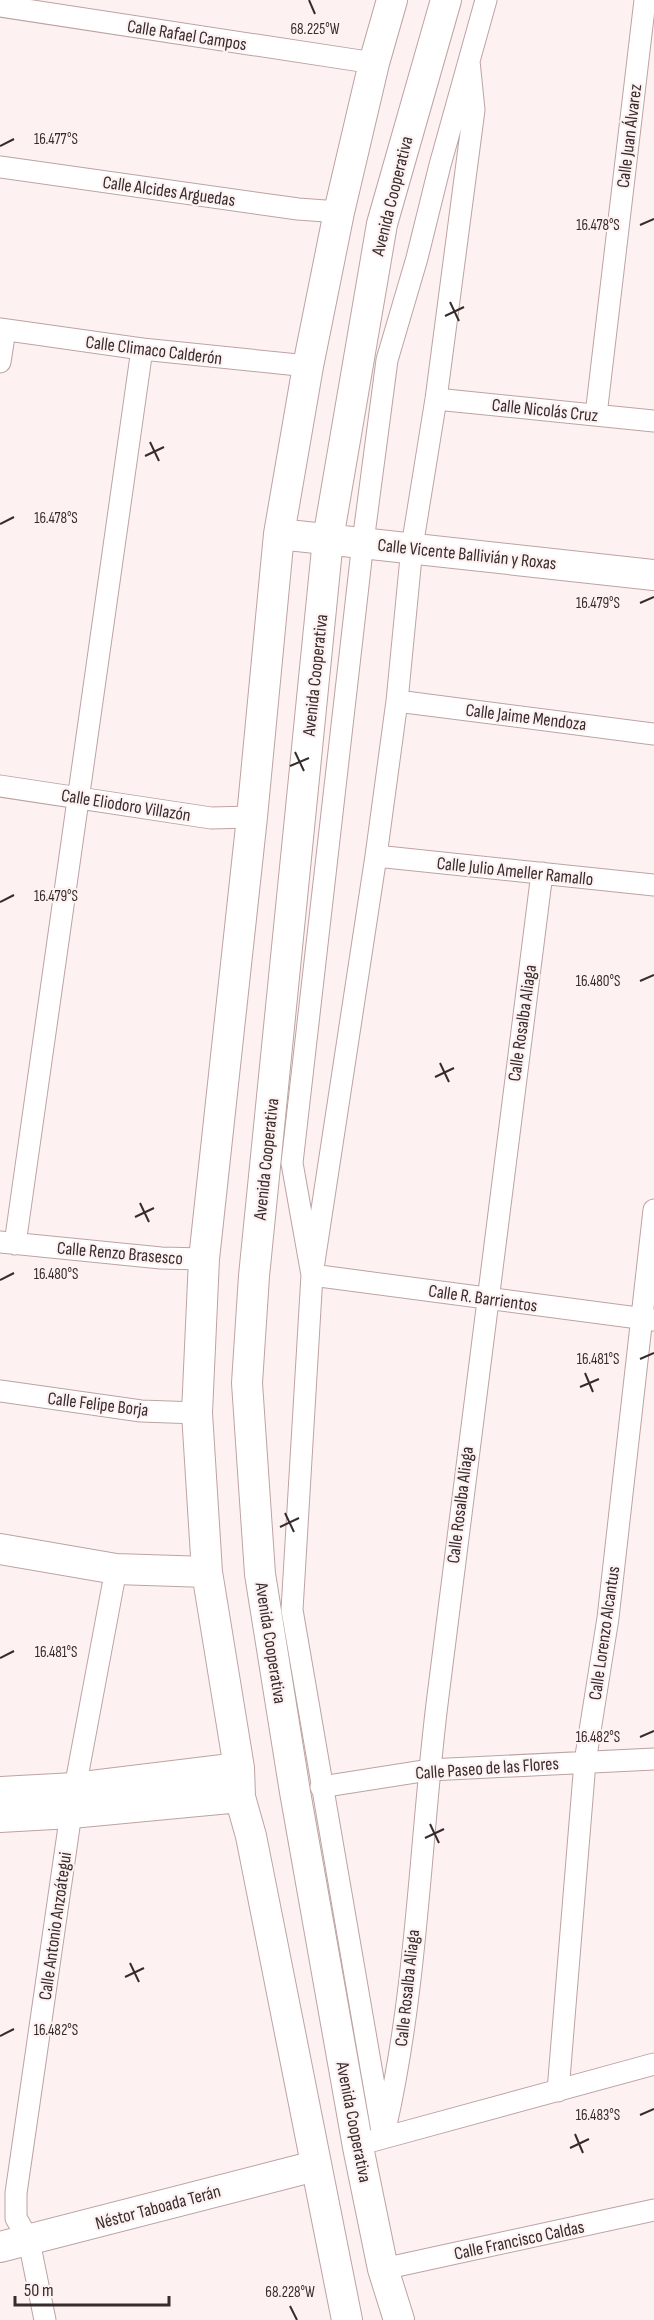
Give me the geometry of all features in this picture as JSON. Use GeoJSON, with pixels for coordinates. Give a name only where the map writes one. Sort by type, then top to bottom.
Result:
{"type":"FeatureCollection","features":[{"type":"Feature","properties":{"kind":"street"},"geometry":{"type":"LineString","coordinates":[[347,2320],[239,1782],[207,1572],[197,1413],[204,1259],[252,817],[279,534],[308,366],[339,212],[374,63],[392,0]]}},
{"type":"Feature","properties":{"kind":"street","name":"Avenida Cooperativa"},"geometry":{"type":"LineString","coordinates":[[399,2320],[383,2269],[371,2142],[295,1792],[260,1574],[247,1383],[257,1252],[328,539],[382,224],[446,0]]}},
{"type":"Feature","properties":{"kind":"street"},"geometry":{"type":"LineString","coordinates":[[312,1275],[292,1163],[363,542],[387,360],[417,258],[440,165],[486,0]]}},
{"type":"Feature","properties":{"kind":"street","name":"Calle Juan Álvarez"},"geometry":{"type":"LineString","coordinates":[[596,415],[645,0]]}},
{"type":"Feature","properties":{"kind":"street","name":"Calle Rafael Campos"},"geometry":{"type":"LineString","coordinates":[[0,6],[53,7],[374,63]]}},
{"type":"Feature","properties":{"kind":"street"},"geometry":{"type":"LineString","coordinates":[[469,61],[474,110],[436,399],[412,548],[397,701],[376,856],[312,1275],[292,1610],[321,1787],[371,2142],[654,2064]]}},
{"type":"Feature","properties":{"kind":"street","name":"Calle Alcides Arguedas"},"geometry":{"type":"LineString","coordinates":[[0,167],[298,209],[339,212]]}},
{"type":"Feature","properties":{"kind":"street"},"geometry":{"type":"LineString","coordinates":[[0,363],[2,330]]}},
{"type":"Feature","properties":{"kind":"street","name":"Calle Climaco Calderón"},"geometry":{"type":"LineString","coordinates":[[2,330],[142,350],[308,366]]}},
{"type":"Feature","properties":{"kind":"street"},"geometry":{"type":"LineString","coordinates":[[7,1243],[79,798],[142,350]]}},
{"type":"Feature","properties":{"kind":"street","name":"Calle Nicolás Cruz"},"geometry":{"type":"LineString","coordinates":[[436,399],[654,422]]}},
{"type":"Feature","properties":{"kind":"street","name":"Calle Vicente Ballivián y Roxas"},"geometry":{"type":"LineString","coordinates":[[279,534],[654,575]]}},
{"type":"Feature","properties":{"kind":"street","name":"Calle Jaime Mendoza"},"geometry":{"type":"LineString","coordinates":[[397,701],[654,734]]}},
{"type":"Feature","properties":{"kind":"street","name":"Calle Eliodoro Villazón"},"geometry":{"type":"LineString","coordinates":[[0,786],[211,818],[252,817]]}},
{"type":"Feature","properties":{"kind":"street","name":"Calle Julio Ameller Ramallo"},"geometry":{"type":"LineString","coordinates":[[376,856],[654,885]]}},
{"type":"Feature","properties":{"kind":"street","name":"Calle Rosalba Aliaga"},"geometry":{"type":"LineString","coordinates":[[371,2142],[398,2072],[429,1770],[485,1298],[542,873]]}},
{"type":"Feature","properties":{"kind":"street","name":"Calle Lorenzo Alcantus"},"geometry":{"type":"LineString","coordinates":[[558,2091],[585,1762],[608,1618],[648,1319],[654,1210]]}},
{"type":"Feature","properties":{"kind":"street","name":"Calle Renzo Brasesco"},"geometry":{"type":"LineString","coordinates":[[7,1243],[162,1258],[204,1259]]}},
{"type":"Feature","properties":{"kind":"street","name":"Calle R. Barrientos"},"geometry":{"type":"LineString","coordinates":[[312,1275],[648,1319]]}},
{"type":"Feature","properties":{"kind":"street","name":"Calle Felipe Borja"},"geometry":{"type":"LineString","coordinates":[[0,1391],[141,1411],[197,1413]]}},
{"type":"Feature","properties":{"kind":"street"},"geometry":{"type":"LineString","coordinates":[[0,1549],[116,1569],[207,1572]]}},
{"type":"Feature","properties":{"kind":"street","name":"Calle Antonio Anzoátegui"},"geometry":{"type":"LineString","coordinates":[[45,2320],[29,2241],[16,2218],[16,2193],[73,1800],[116,1569]]}},
{"type":"Feature","properties":{"kind":"street","name":"Calle Paseo de las Flores"},"geometry":{"type":"LineString","coordinates":[[321,1787],[429,1770],[654,1759]]}},
{"type":"Feature","properties":{"kind":"street"},"geometry":{"type":"LineString","coordinates":[[0,1817],[73,1800],[239,1782]]}},
{"type":"Feature","properties":{"kind":"street"},"geometry":{"type":"LineString","coordinates":[[0,1792],[73,1800]]}},
{"type":"Feature","properties":{"kind":"street","name":"Néstor Taboada Terán"},"geometry":{"type":"LineString","coordinates":[[0,2247],[315,2166]]}},
{"type":"Feature","properties":{"kind":"street","name":"Calle Francisco Caldas"},"geometry":{"type":"LineString","coordinates":[[383,2269],[654,2210]]}}]}
